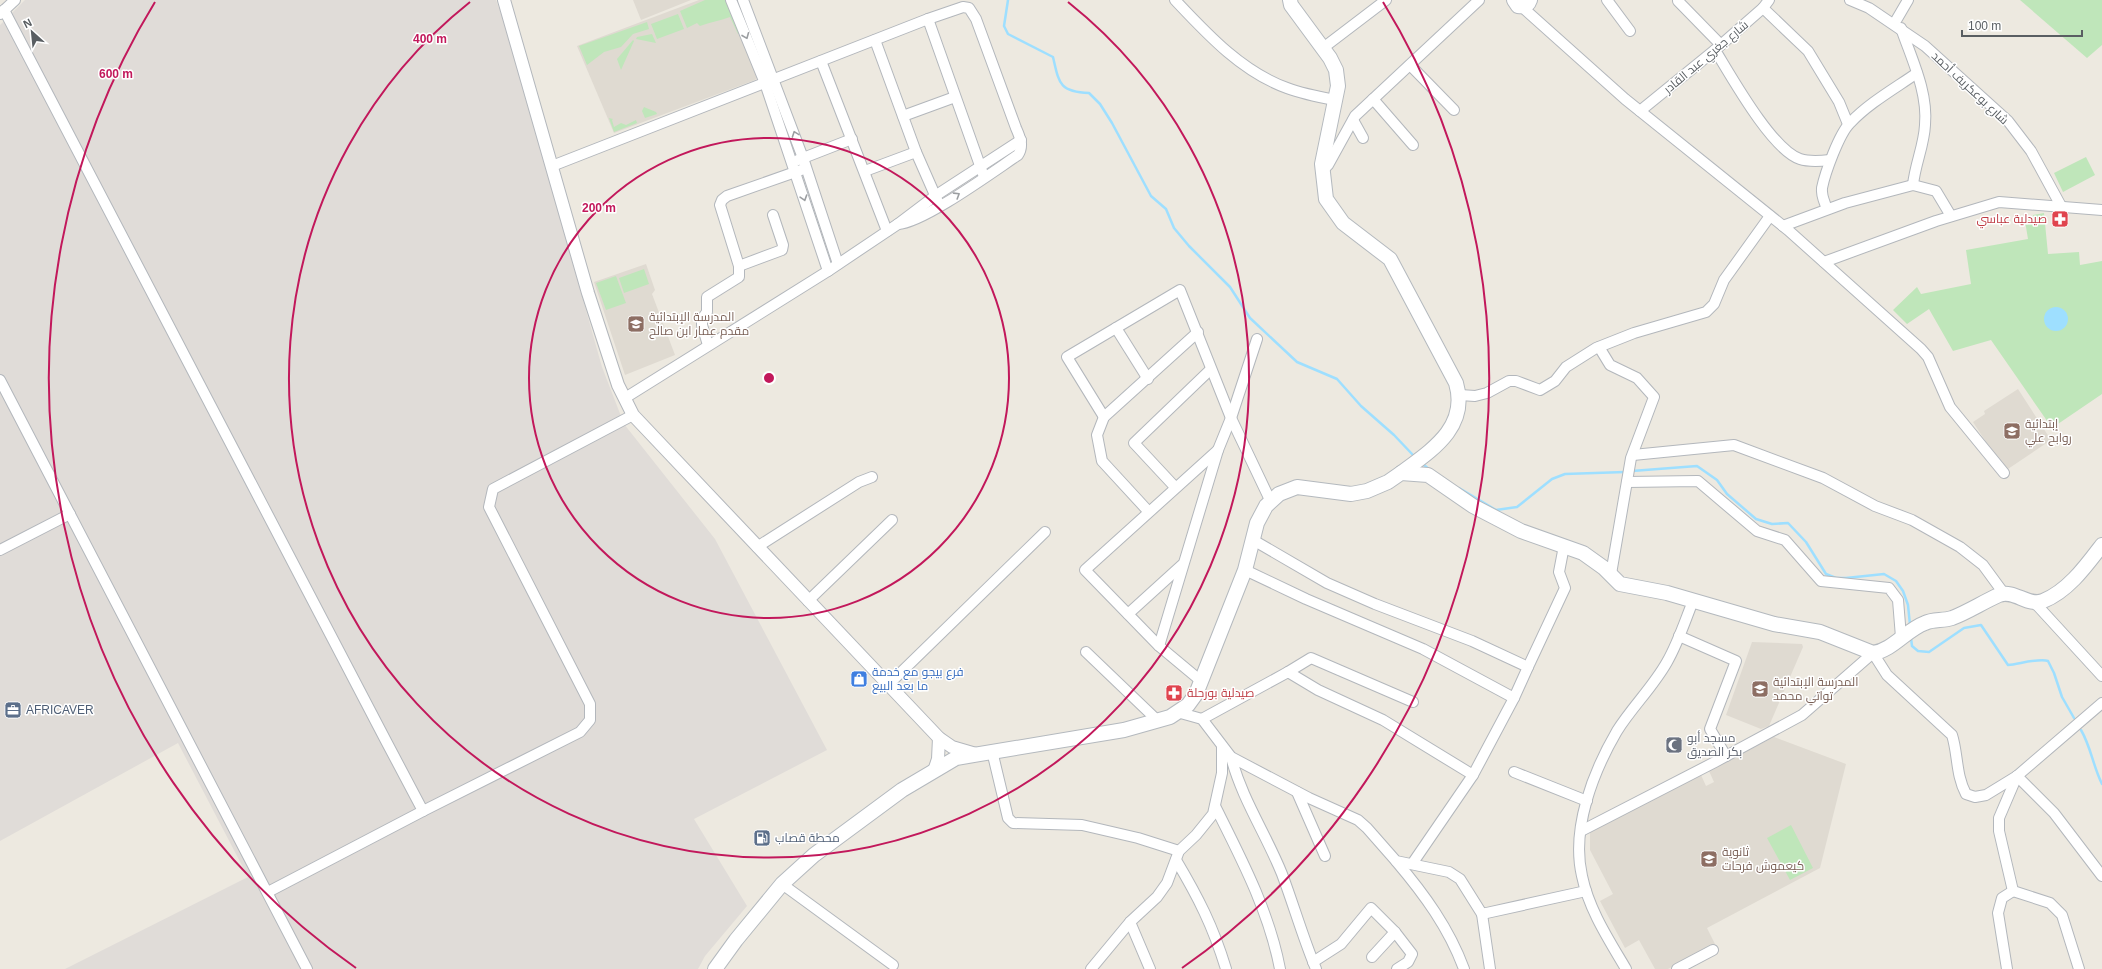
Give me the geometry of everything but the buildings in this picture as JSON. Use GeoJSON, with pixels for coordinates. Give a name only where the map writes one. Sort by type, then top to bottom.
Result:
{"type":"FeatureCollection","features":[{"type":"Feature","properties":{"kind":"main road"},"geometry":{"type":"LineString","coordinates":[[715,969],[736,940],[782,884],[842,833],[902,790],[956,758],[1124,730],[1170,717],[1188,705],[1200,681],[1245,570],[1257,523],[1266,506],[1279,494],[1297,487],[1351,494],[1367,491],[1388,482],[1431,449],[1455,424],[1460,395],[1456,383],[1390,259],[1343,223],[1333,211],[1326,199],[1322,164],[1338,86],[1336,70],[1291,5],[1290,0]]}},
{"type":"Feature","properties":{"kind":"main road"},"geometry":{"type":"LineString","coordinates":[[1401,473],[1428,475],[1473,506],[1521,531],[1583,553],[1611,574],[1620,584],[1667,593],[1774,624],[1820,632],[1873,653],[1882,652],[1907,633],[1925,622],[1950,619],[2000,595],[2006,595],[2035,603],[2043,601],[2063,589],[2083,569],[2102,545]]}},
{"type":"Feature","properties":{"kind":"street"},"geometry":{"type":"LineString","coordinates":[[14,0],[2,12],[148,282],[295,570],[423,811]]}},
{"type":"Feature","properties":{"kind":"street"},"geometry":{"type":"LineString","coordinates":[[504,0],[588,293],[618,385],[633,415],[939,738],[952,747],[976,754]]}},
{"type":"Feature","properties":{"kind":"street"},"geometry":{"type":"LineString","coordinates":[[731,0],[770,81],[803,158],[838,264]]}},
{"type":"Feature","properties":{"kind":"street"},"geometry":{"type":"LineString","coordinates":[[743,0],[770,81],[794,167],[828,271]]}},
{"type":"Feature","properties":{"kind":"street"},"geometry":{"type":"LineString","coordinates":[[1175,0],[1201,28],[1235,58],[1262,76],[1286,88],[1334,100]]}},
{"type":"Feature","properties":{"kind":"street"},"geometry":{"type":"LineString","coordinates":[[1322,48],[1386,0]]}},
{"type":"Feature","properties":{"kind":"street"},"geometry":{"type":"LineString","coordinates":[[1322,171],[1328,165],[1353,120],[1479,0]]}},
{"type":"Feature","properties":{"kind":"street"},"geometry":{"type":"LineString","coordinates":[[1607,0],[1630,31]]}},
{"type":"Feature","properties":{"kind":"street","name":"شارع بوعكريف أحمد"},"geometry":{"type":"LineString","coordinates":[[1850,0],[1869,8],[1917,40],[2008,121],[2031,151],[2060,206]]}},
{"type":"Feature","properties":{"kind":"street"},"geometry":{"type":"LineString","coordinates":[[1908,0],[1898,26],[1917,73],[1925,103],[1925,126],[1921,152],[1914,168],[1913,185]]}},
{"type":"Feature","properties":{"kind":"street"},"geometry":{"type":"LineString","coordinates":[[1678,1],[1718,48],[1751,107],[1780,145],[1799,159],[1819,161],[1830,160]]}},
{"type":"Feature","properties":{"kind":"street"},"geometry":{"type":"LineString","coordinates":[[1522,2],[1640,111],[1783,226],[1882,312],[1928,357],[1950,407],[2004,473]]}},
{"type":"Feature","properties":{"kind":"street"},"geometry":{"type":"LineString","coordinates":[[1766,4],[1808,50],[1839,102],[1848,124]]}},
{"type":"Feature","properties":{"kind":"street","name":"شارع جغري عبد القادر"},"geometry":{"type":"LineString","coordinates":[[1640,111],[1718,48],[1766,4]]}},
{"type":"Feature","properties":{"kind":"street"},"geometry":{"type":"LineString","coordinates":[[552,166],[962,7],[969,8],[973,13],[1021,140],[1021,150],[1018,154],[935,196],[898,224],[828,271],[625,398]]}},
{"type":"Feature","properties":{"kind":"street"},"geometry":{"type":"LineString","coordinates":[[928,19],[982,173]]}},
{"type":"Feature","properties":{"kind":"street"},"geometry":{"type":"LineString","coordinates":[[875,40],[916,152],[940,206]]}},
{"type":"Feature","properties":{"kind":"street"},"geometry":{"type":"LineString","coordinates":[[1911,57],[1913,47],[1917,40]]}},
{"type":"Feature","properties":{"kind":"street"},"geometry":{"type":"LineString","coordinates":[[821,61],[865,171],[886,231]]}},
{"type":"Feature","properties":{"kind":"street"},"geometry":{"type":"LineString","coordinates":[[1410,65],[1454,110]]}},
{"type":"Feature","properties":{"kind":"street"},"geometry":{"type":"LineString","coordinates":[[1827,209],[1822,197],[1822,189],[1830,160],[1848,124],[1882,96],[1917,73]]}},
{"type":"Feature","properties":{"kind":"street"},"geometry":{"type":"LineString","coordinates":[[903,116],[955,97]]}},
{"type":"Feature","properties":{"kind":"street"},"geometry":{"type":"LineString","coordinates":[[1373,100],[1413,145]]}},
{"type":"Feature","properties":{"kind":"street"},"geometry":{"type":"LineString","coordinates":[[1353,120],[1363,138]]}},
{"type":"Feature","properties":{"kind":"street"},"geometry":{"type":"LineString","coordinates":[[708,345],[702,325],[702,319],[707,312],[707,297],[739,277],[739,266],[720,205],[722,200],[726,196],[794,167],[803,158],[852,139]]}},
{"type":"Feature","properties":{"kind":"street"},"geometry":{"type":"LineString","coordinates":[[865,171],[916,152]]}},
{"type":"Feature","properties":{"kind":"street"},"geometry":{"type":"LineString","coordinates":[[794,167],[807,168]]}},
{"type":"Feature","properties":{"kind":"street"},"geometry":{"type":"LineString","coordinates":[[898,224],[905,224],[940,206],[982,173]]}},
{"type":"Feature","properties":{"kind":"street"},"geometry":{"type":"LineString","coordinates":[[1783,226],[1827,209],[1913,185],[1936,191],[1951,216]]}},
{"type":"Feature","properties":{"kind":"street"},"geometry":{"type":"LineString","coordinates":[[1824,262],[1951,216],[1999,202],[2102,210]]}},
{"type":"Feature","properties":{"kind":"street"},"geometry":{"type":"LineString","coordinates":[[739,266],[782,250],[783,245],[773,215]]}},
{"type":"Feature","properties":{"kind":"street"},"geometry":{"type":"LineString","coordinates":[[1460,395],[1475,396],[1487,393],[1509,381],[1540,390],[1555,381],[1566,366],[1599,347],[1634,333],[1706,312],[1714,304],[1724,280],[1770,216]]}},
{"type":"Feature","properties":{"kind":"street"},"geometry":{"type":"LineString","coordinates":[[1104,417],[1067,357],[1180,290],[1198,332],[1210,370],[1270,502]]}},
{"type":"Feature","properties":{"kind":"street"},"geometry":{"type":"LineString","coordinates":[[1116,328],[1148,379]]}},
{"type":"Feature","properties":{"kind":"street"},"geometry":{"type":"LineString","coordinates":[[1148,511],[1102,461],[1096,435],[1104,417],[1148,379],[1198,332]]}},
{"type":"Feature","properties":{"kind":"street"},"geometry":{"type":"LineString","coordinates":[[1159,646],[1182,565],[1218,450],[1231,418],[1256,338]]}},
{"type":"Feature","properties":{"kind":"street"},"geometry":{"type":"LineString","coordinates":[[1599,347],[1610,364],[1637,378],[1654,397],[1633,455],[1628,475],[1611,574]]}},
{"type":"Feature","properties":{"kind":"street"},"geometry":{"type":"LineString","coordinates":[[1175,487],[1134,443],[1210,370]]}},
{"type":"Feature","properties":{"kind":"street"},"geometry":{"type":"LineString","coordinates":[[0,380],[307,969]]}},
{"type":"Feature","properties":{"kind":"street"},"geometry":{"type":"LineString","coordinates":[[268,892],[423,811],[580,732],[590,720],[590,704],[489,507],[494,489],[633,415]]}},
{"type":"Feature","properties":{"kind":"street"},"geometry":{"type":"LineString","coordinates":[[1633,455],[1734,445],[1824,478],[1875,506],[1912,520],[1960,547],[1983,565],[2006,595]]}},
{"type":"Feature","properties":{"kind":"street"},"geometry":{"type":"LineString","coordinates":[[1200,681],[1159,646],[1085,570],[1148,511],[1218,450]]}},
{"type":"Feature","properties":{"kind":"street"},"geometry":{"type":"LineString","coordinates":[[1628,475],[1698,481],[1757,531],[1785,540],[1821,581],[1889,588],[1898,600],[1907,633]]}},
{"type":"Feature","properties":{"kind":"street"},"geometry":{"type":"LineString","coordinates":[[757,547],[859,482],[872,477]]}},
{"type":"Feature","properties":{"kind":"street"},"geometry":{"type":"LineString","coordinates":[[0,550],[70,514]]}},
{"type":"Feature","properties":{"kind":"street"},"geometry":{"type":"LineString","coordinates":[[808,601],[892,520]]}},
{"type":"Feature","properties":{"kind":"street"},"geometry":{"type":"LineString","coordinates":[[888,685],[1045,532]]}},
{"type":"Feature","properties":{"kind":"street"},"geometry":{"type":"LineString","coordinates":[[1253,540],[1327,583],[1375,604],[1472,641],[1528,667]]}},
{"type":"Feature","properties":{"kind":"street"},"geometry":{"type":"LineString","coordinates":[[1412,864],[1473,775],[1514,698],[1565,588],[1559,572],[1564,546]]}},
{"type":"Feature","properties":{"kind":"street"},"geometry":{"type":"LineString","coordinates":[[1128,614],[1182,565]]}},
{"type":"Feature","properties":{"kind":"street"},"geometry":{"type":"LineString","coordinates":[[1245,570],[1313,602],[1423,649],[1514,698]]}},
{"type":"Feature","properties":{"kind":"street"},"geometry":{"type":"LineString","coordinates":[[1626,969],[1591,905],[1586,891],[1579,854],[1581,831],[1587,801],[1607,750],[1617,731],[1666,663],[1693,601]]}},
{"type":"Feature","properties":{"kind":"street"},"geometry":{"type":"LineString","coordinates":[[2035,603],[2102,676]]}},
{"type":"Feature","properties":{"kind":"street"},"geometry":{"type":"LineString","coordinates":[[1679,636],[1736,661],[1710,729],[1726,756]]}},
{"type":"Feature","properties":{"kind":"street"},"geometry":{"type":"LineString","coordinates":[[1086,652],[1158,721]]}},
{"type":"Feature","properties":{"kind":"street"},"geometry":{"type":"LineString","coordinates":[[1581,831],[1802,715],[1873,653],[1887,675],[1952,735],[1961,785],[1966,794],[1975,797],[1986,795],[2017,776],[2102,703]]}},
{"type":"Feature","properties":{"kind":"street"},"geometry":{"type":"LineString","coordinates":[[1202,719],[1311,658],[1413,702]]}},
{"type":"Feature","properties":{"kind":"street"},"geometry":{"type":"LineString","coordinates":[[1288,672],[1318,690],[1384,720],[1473,775]]}},
{"type":"Feature","properties":{"kind":"street"},"geometry":{"type":"LineString","coordinates":[[1177,712],[1202,719],[1231,757],[1297,792],[1358,820],[1367,828],[1426,897],[1442,922],[1464,969]]}},
{"type":"Feature","properties":{"kind":"street"},"geometry":{"type":"LineString","coordinates":[[934,771],[938,759],[939,738]]}},
{"type":"Feature","properties":{"kind":"street"},"geometry":{"type":"LineString","coordinates":[[1091,969],[1130,922],[1157,897],[1167,883],[1177,856],[1213,814],[1222,773],[1222,746]]}},
{"type":"Feature","properties":{"kind":"street"},"geometry":{"type":"LineString","coordinates":[[992,751],[1008,818],[1013,823],[1082,825],[1138,838],[1177,856],[1201,902],[1218,944],[1226,969]]}},
{"type":"Feature","properties":{"kind":"street"},"geometry":{"type":"LineString","coordinates":[[1231,757],[1237,781],[1282,874],[1304,941],[1314,965],[1340,944],[1371,908],[1395,932],[1412,954],[1408,962],[1397,969]]}},
{"type":"Feature","properties":{"kind":"street"},"geometry":{"type":"LineString","coordinates":[[1514,772],[1587,801]]}},
{"type":"Feature","properties":{"kind":"street"},"geometry":{"type":"LineString","coordinates":[[2017,776],[2054,812],[2102,876]]}},
{"type":"Feature","properties":{"kind":"street"},"geometry":{"type":"LineString","coordinates":[[2013,891],[1999,831],[1999,818],[2017,776]]}},
{"type":"Feature","properties":{"kind":"street"},"geometry":{"type":"LineString","coordinates":[[1297,792],[1325,856]]}},
{"type":"Feature","properties":{"kind":"street"},"geometry":{"type":"LineString","coordinates":[[1215,806],[1247,870],[1272,938],[1280,969]]}},
{"type":"Feature","properties":{"kind":"street"},"geometry":{"type":"LineString","coordinates":[[1396,861],[1449,872],[1460,879],[1482,914],[1490,969]]}},
{"type":"Feature","properties":{"kind":"street"},"geometry":{"type":"LineString","coordinates":[[782,884],[893,965]]}},
{"type":"Feature","properties":{"kind":"street"},"geometry":{"type":"LineString","coordinates":[[1482,914],[1586,891]]}},
{"type":"Feature","properties":{"kind":"street"},"geometry":{"type":"LineString","coordinates":[[2007,969],[1998,913],[2002,898],[2013,891]]}},
{"type":"Feature","properties":{"kind":"street"},"geometry":{"type":"LineString","coordinates":[[2013,891],[2050,903],[2062,915],[2079,969]]}},
{"type":"Feature","properties":{"kind":"street"},"geometry":{"type":"LineString","coordinates":[[1130,922],[1150,969]]}},
{"type":"Feature","properties":{"kind":"street"},"geometry":{"type":"LineString","coordinates":[[1372,957],[1395,932]]}},
{"type":"Feature","properties":{"kind":"street"},"geometry":{"type":"LineString","coordinates":[[1677,969],[1712,950]]}},
{"type":"Feature","properties":{"kind":"shaded area"},"geometry":{"type":"Polygon","coordinates":[[[25,0],[496,0],[507,30],[602,367],[624,424],[715,539],[827,750],[694,819],[747,906],[705,956],[698,969],[65,969],[248,877],[178,743],[0,841],[0,25],[25,0]]]}},
{"type":"Feature","properties":{"kind":"shaded area"},"geometry":{"type":"Polygon","coordinates":[[[633,0],[691,0],[641,20],[633,0]]]}},
{"type":"Feature","properties":{"kind":"shaded area"},"geometry":{"type":"Polygon","coordinates":[[[699,0],[728,0],[760,75],[755,80],[614,133],[577,46],[699,0]]]}},
{"type":"Feature","properties":{"kind":"shaded area","name":"المدرسة الإبتدائية مقدم عمار ابن صالح"},"geometry":{"type":"Polygon","coordinates":[[[646,264],[655,290],[652,294],[675,355],[625,375],[594,282],[646,264]]]}},
{"type":"Feature","properties":{"kind":"shaded area","name":"إبتدائية روابح علي"},"geometry":{"type":"Polygon","coordinates":[[[2018,389],[2051,440],[2005,471],[1973,422],[1985,414],[1984,411],[2018,389]]]}},
{"type":"Feature","properties":{"kind":"shaded area","name":"المدرسة الإبتدائية تواتي محمد"},"geometry":{"type":"Polygon","coordinates":[[[1752,642],[1802,644],[1803,647],[1769,726],[1761,729],[1726,715],[1752,642]]]}},
{"type":"Feature","properties":{"kind":"shaded area","name":"ثانوية كيعموش فرحات"},"geometry":{"type":"Polygon","coordinates":[[[1774,737],[1846,764],[1820,868],[1707,928],[1715,944],[1668,969],[1655,969],[1639,940],[1625,948],[1600,901],[1613,894],[1590,850],[1590,832],[1701,775],[1706,786],[1714,782],[1709,771],[1774,737]]]}},
{"type":"Feature","properties":{"kind":"green space"},"geometry":{"type":"Polygon","coordinates":[[[705,0],[726,0],[740,33],[738,34],[730,17],[700,26],[697,23],[687,28],[680,11],[705,0]]]}},
{"type":"Feature","properties":{"kind":"green space"},"geometry":{"type":"Polygon","coordinates":[[[2020,0],[2102,0],[2102,45],[2087,58],[2020,0]]]}},
{"type":"Feature","properties":{"kind":"green space"},"geometry":{"type":"Polygon","coordinates":[[[678,14],[684,29],[657,39],[651,24],[678,14]]]}},
{"type":"Feature","properties":{"kind":"green space"},"geometry":{"type":"Polygon","coordinates":[[[647,22],[649,29],[633,34],[621,47],[604,52],[587,65],[579,46],[647,22]]]}},
{"type":"Feature","properties":{"kind":"green space"},"geometry":{"type":"Polygon","coordinates":[[[652,34],[656,43],[636,39],[637,37],[652,34]]]}},
{"type":"Feature","properties":{"kind":"green space"},"geometry":{"type":"Polygon","coordinates":[[[633,40],[634,41],[621,70],[617,59],[633,40]]]}},
{"type":"Feature","properties":{"kind":"green space"},"geometry":{"type":"Polygon","coordinates":[[[644,107],[656,112],[657,114],[645,118],[642,111],[644,107]]]}},
{"type":"Feature","properties":{"kind":"green space"},"geometry":{"type":"Polygon","coordinates":[[[609,118],[613,119],[614,127],[621,123],[626,125],[636,120],[637,123],[614,132],[609,118]]]}},
{"type":"Feature","properties":{"kind":"green space"},"geometry":{"type":"Polygon","coordinates":[[[2086,157],[2095,175],[2063,192],[2054,173],[2086,157]]]}},
{"type":"Feature","properties":{"kind":"green space"},"geometry":{"type":"Polygon","coordinates":[[[2044,213],[2048,254],[2079,252],[2080,265],[2102,261],[2102,394],[2052,428],[1991,340],[1953,351],[1929,309],[1907,324],[1893,310],[1917,287],[1921,294],[1971,284],[1966,250],[2028,239],[2025,221],[2034,219],[2033,215],[2044,213]]]}},
{"type":"Feature","properties":{"kind":"green space"},"geometry":{"type":"Polygon","coordinates":[[[644,269],[649,284],[624,293],[619,278],[644,269]]]}},
{"type":"Feature","properties":{"kind":"green space"},"geometry":{"type":"Polygon","coordinates":[[[616,276],[626,303],[606,310],[596,283],[616,276]]]}},
{"type":"Feature","properties":{"kind":"green space"},"geometry":{"type":"Polygon","coordinates":[[[1791,825],[1813,868],[1790,880],[1767,838],[1791,825]]]}},
{"type":"Feature","properties":{"kind":"water"},"geometry":{"type":"Polygon","coordinates":[[[2056,307],[2065,310],[2068,319],[2065,328],[2056,331],[2047,328],[2044,319],[2047,310],[2056,307]]]}},
{"type":"Feature","properties":{"kind":"waterway"},"geometry":{"type":"LineString","coordinates":[[1008,0],[1004,26],[1008,34],[1053,57],[1059,80],[1062,84],[1072,91],[1089,93],[1100,104],[1112,123],[1151,196],[1166,209],[1174,228],[1189,246],[1230,287],[1250,318],[1297,362],[1337,379],[1361,406],[1394,435],[1413,455]]}},
{"type":"Feature","properties":{"kind":"waterway"},"geometry":{"type":"LineString","coordinates":[[1424,465],[1430,470]]}},
{"type":"Feature","properties":{"kind":"waterway"},"geometry":{"type":"LineString","coordinates":[[1632,471],[1697,466],[1717,480],[1727,494],[1756,519],[1772,524],[1788,523],[1806,542],[1826,574],[1836,578],[1884,574],[1896,581],[1903,591],[1908,605],[1910,625]]}},
{"type":"Feature","properties":{"kind":"waterway"},"geometry":{"type":"LineString","coordinates":[[1459,488],[1496,510],[1517,507],[1552,479],[1565,474],[1625,472]]}},
{"type":"Feature","properties":{"kind":"waterway"},"geometry":{"type":"LineString","coordinates":[[1911,638],[1912,646],[1918,651],[1929,652],[1964,628],[1981,625],[2008,665],[2034,661],[2048,661],[2054,673],[2062,697],[2074,718]]}},
{"type":"Feature","properties":{"kind":"waterway"},"geometry":{"type":"LineString","coordinates":[[2081,730],[2102,784]]}},
{"type":"Feature","properties":{"kind":"place","name":"صيدلية عباسي"},"geometry":{"type":"Point","coordinates":[2060,219]}},
{"type":"Feature","properties":{"kind":"place","name":"المدرسة الإبتدائية مقدم عمار ابن صالح"},"geometry":{"type":"Point","coordinates":[636,324]}},
{"type":"Feature","properties":{"kind":"place","name":"إبتدائية روابح علي"},"geometry":{"type":"Point","coordinates":[2012,431]}},
{"type":"Feature","properties":{"kind":"place","name":"فرع بيجو مع خدمة ما بعد البيع"},"geometry":{"type":"Point","coordinates":[859,679]}},
{"type":"Feature","properties":{"kind":"place","name":"المدرسة الإبتدائية تواتي محمد"},"geometry":{"type":"Point","coordinates":[1760,689]}},
{"type":"Feature","properties":{"kind":"place","name":"صيدلية بورحلة"},"geometry":{"type":"Point","coordinates":[1174,693]}},
{"type":"Feature","properties":{"kind":"place","name":"AFRICAVER"},"geometry":{"type":"Point","coordinates":[13,710]}},
{"type":"Feature","properties":{"kind":"place","name":"مسجد أبو بكر الصديق"},"geometry":{"type":"Point","coordinates":[1674,745]}},
{"type":"Feature","properties":{"kind":"place","name":"محطة قصاب"},"geometry":{"type":"Point","coordinates":[762,838]}},
{"type":"Feature","properties":{"kind":"place","name":"ثانوية كيعموش فرحات"},"geometry":{"type":"Point","coordinates":[1709,859]}}]}
